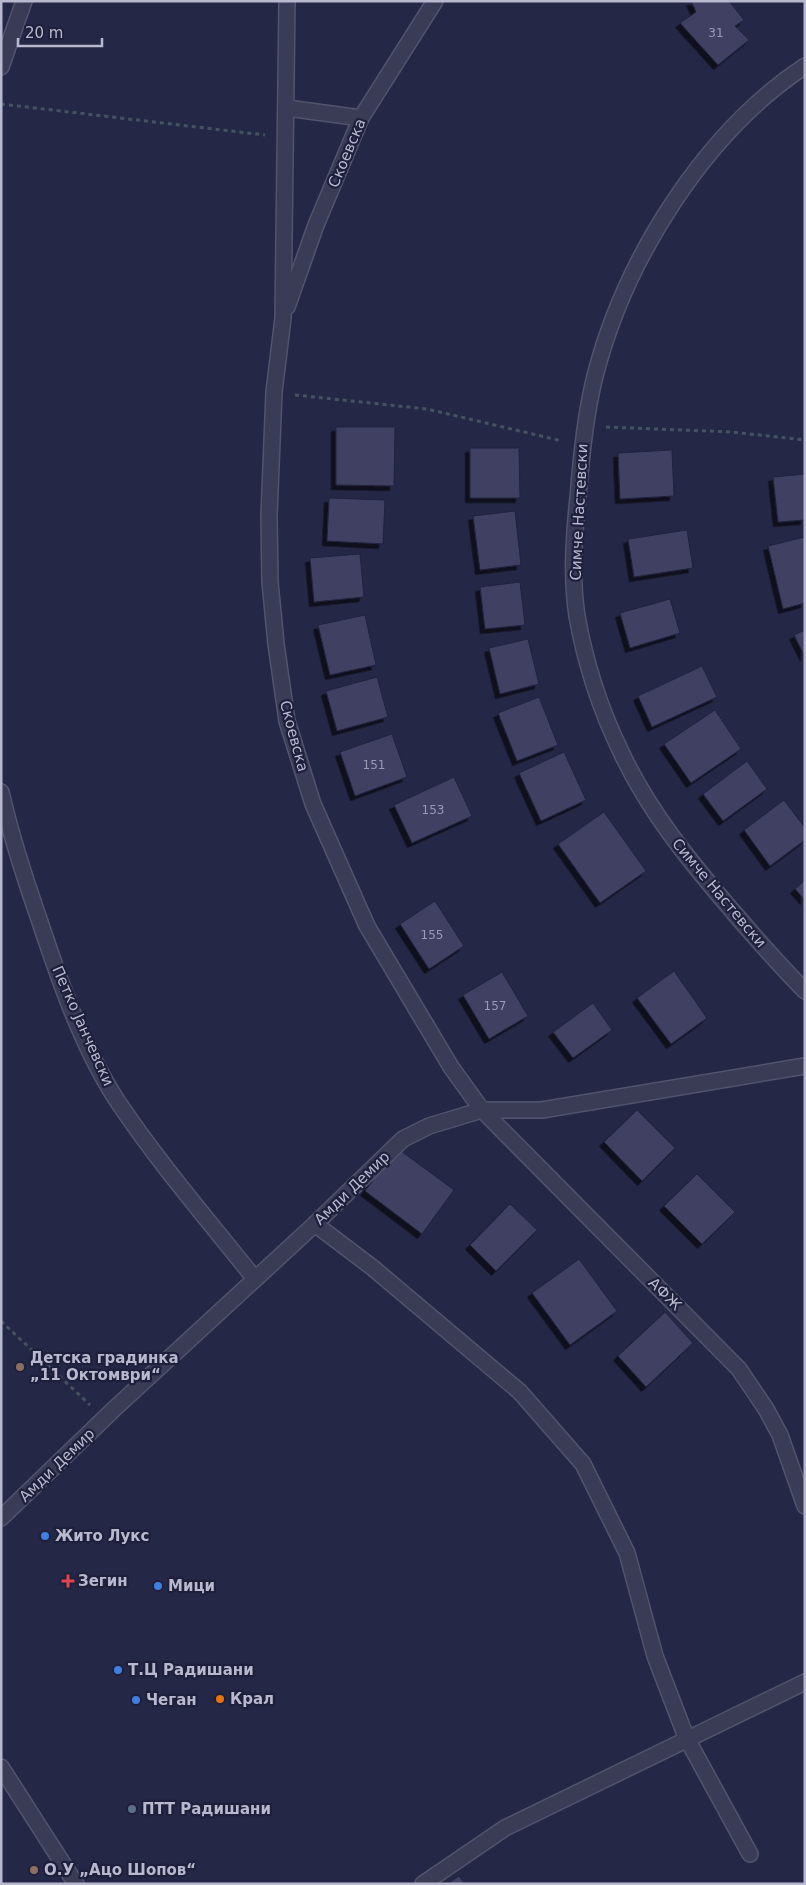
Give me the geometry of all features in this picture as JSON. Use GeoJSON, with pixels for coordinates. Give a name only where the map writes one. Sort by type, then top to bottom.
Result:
{"type":"FeatureCollection","features":[{"type":"Feature","properties":{"kind":"street"},"geometry":{"type":"LineString","coordinates":[[1,67],[24,1]]}},
{"type":"Feature","properties":{"kind":"street","name":"Скоевска"},"geometry":{"type":"LineString","coordinates":[[287,1],[283,318],[274,392],[269,516],[270,582],[276,644],[287,721],[313,804],[367,926],[446,1060],[482,1110]]}},
{"type":"Feature","properties":{"kind":"street","name":"Скоевска"},"geometry":{"type":"LineString","coordinates":[[283,318],[316,225],[361,118],[435,1]]}},
{"type":"Feature","properties":{"kind":"street","name":"Симче Настевски"},"geometry":{"type":"LineString","coordinates":[[805,66],[791,75],[738,122],[695,172],[653,235],[633,272],[616,314],[596,374],[585,426],[574,570],[577,615],[599,697],[621,752],[647,803],[694,865],[781,967],[805,991]]}},
{"type":"Feature","properties":{"kind":"street"},"geometry":{"type":"LineString","coordinates":[[287,108],[361,118]]}},
{"type":"Feature","properties":{"kind":"street","name":"Петко Јанчевски"},"geometry":{"type":"LineString","coordinates":[[1,792],[10,833],[47,943],[68,1002],[94,1058],[116,1098],[140,1131],[255,1279]]}},
{"type":"Feature","properties":{"kind":"street","name":"Амди Демир"},"geometry":{"type":"LineString","coordinates":[[1,1518],[403,1139],[429,1126],[482,1110],[542,1110],[805,1066]]}},
{"type":"Feature","properties":{"kind":"street","name":"АФЖ"},"geometry":{"type":"LineString","coordinates":[[482,1110],[739,1369],[766,1409],[780,1436],[805,1506]]}},
{"type":"Feature","properties":{"kind":"street"},"geometry":{"type":"LineString","coordinates":[[315,1224],[373,1268],[520,1392],[583,1464],[627,1552],[655,1656],[686,1738],[750,1854]]}},
{"type":"Feature","properties":{"kind":"street"},"geometry":{"type":"LineString","coordinates":[[423,1884],[505,1828],[686,1738],[805,1682]]}},
{"type":"Feature","properties":{"kind":"street"},"geometry":{"type":"LineString","coordinates":[[1,1767],[76,1884]]}},
{"type":"Feature","properties":{"kind":"path"},"geometry":{"type":"LineString","coordinates":[[1,104],[285,137]]}},
{"type":"Feature","properties":{"kind":"path"},"geometry":{"type":"LineString","coordinates":[[274,392],[427,409],[582,446]]}},
{"type":"Feature","properties":{"kind":"path"},"geometry":{"type":"LineString","coordinates":[[585,426],[732,432],[805,440]]}},
{"type":"Feature","properties":{"kind":"path"},"geometry":{"type":"LineString","coordinates":[[1,1321],[104,1419]]}},
{"type":"Feature","properties":{"kind":"building"},"geometry":{"type":"Polygon","coordinates":[[[691,1],[729,1],[744,20],[735,26],[749,40],[718,65],[680,23],[696,12],[691,1]]]}},
{"type":"Feature","properties":{"kind":"building"},"geometry":{"type":"Polygon","coordinates":[[[336,427],[395,427],[394,486],[336,485],[336,427]]]}},
{"type":"Feature","properties":{"kind":"building"},"geometry":{"type":"Polygon","coordinates":[[[470,448],[519,448],[520,498],[470,498],[470,448]]]}},
{"type":"Feature","properties":{"kind":"building"},"geometry":{"type":"Polygon","coordinates":[[[672,450],[674,496],[620,499],[618,453],[672,450]]]}},
{"type":"Feature","properties":{"kind":"building"},"geometry":{"type":"Polygon","coordinates":[[[805,474],[805,520],[778,522],[773,477],[805,474]]]}},
{"type":"Feature","properties":{"kind":"building"},"geometry":{"type":"Polygon","coordinates":[[[329,498],[385,500],[383,544],[327,541],[329,498]]]}},
{"type":"Feature","properties":{"kind":"building"},"geometry":{"type":"Polygon","coordinates":[[[515,511],[521,565],[480,570],[473,516],[515,511]]]}},
{"type":"Feature","properties":{"kind":"building"},"geometry":{"type":"Polygon","coordinates":[[[687,530],[693,568],[634,577],[628,539],[687,530]]]}},
{"type":"Feature","properties":{"kind":"building"},"geometry":{"type":"Polygon","coordinates":[[[805,537],[805,603],[783,609],[768,546],[805,537]]]}},
{"type":"Feature","properties":{"kind":"building"},"geometry":{"type":"Polygon","coordinates":[[[360,554],[364,597],[314,602],[310,558],[360,554]]]}},
{"type":"Feature","properties":{"kind":"building"},"geometry":{"type":"Polygon","coordinates":[[[520,582],[525,625],[485,629],[480,587],[520,582]]]}},
{"type":"Feature","properties":{"kind":"building"},"geometry":{"type":"Polygon","coordinates":[[[670,599],[680,633],[630,648],[620,613],[670,599]]]}},
{"type":"Feature","properties":{"kind":"building"},"geometry":{"type":"Polygon","coordinates":[[[365,615],[376,665],[330,675],[318,625],[365,615]]]}},
{"type":"Feature","properties":{"kind":"building"},"geometry":{"type":"Polygon","coordinates":[[[805,630],[805,657],[794,635],[805,630]]]}},
{"type":"Feature","properties":{"kind":"building"},"geometry":{"type":"Polygon","coordinates":[[[528,639],[539,684],[500,694],[489,648],[528,639]]]}},
{"type":"Feature","properties":{"kind":"building"},"geometry":{"type":"Polygon","coordinates":[[[702,666],[717,697],[652,727],[638,696],[702,666]]]}},
{"type":"Feature","properties":{"kind":"building"},"geometry":{"type":"Polygon","coordinates":[[[377,677],[388,717],[337,731],[326,691],[377,677]]]}},
{"type":"Feature","properties":{"kind":"building"},"geometry":{"type":"Polygon","coordinates":[[[539,697],[558,745],[517,761],[498,713],[539,697]]]}},
{"type":"Feature","properties":{"kind":"building"},"geometry":{"type":"Polygon","coordinates":[[[715,710],[741,749],[691,783],[664,744],[715,710]]]}},
{"type":"Feature","properties":{"kind":"building"},"geometry":{"type":"Polygon","coordinates":[[[392,734],[407,777],[355,796],[340,752],[392,734]]]}},
{"type":"Feature","properties":{"kind":"building"},"geometry":{"type":"Polygon","coordinates":[[[564,752],[586,800],[541,821],[519,773],[564,752]]]}},
{"type":"Feature","properties":{"kind":"building"},"geometry":{"type":"Polygon","coordinates":[[[747,761],[767,789],[723,821],[703,794],[747,761]]]}},
{"type":"Feature","properties":{"kind":"building"},"geometry":{"type":"Polygon","coordinates":[[[454,777],[472,816],[412,843],[394,805],[454,777]]]}},
{"type":"Feature","properties":{"kind":"building"},"geometry":{"type":"Polygon","coordinates":[[[784,800],[805,828],[805,840],[770,866],[744,830],[784,800]]]}},
{"type":"Feature","properties":{"kind":"building"},"geometry":{"type":"Polygon","coordinates":[[[604,812],[646,871],[600,903],[558,844],[604,812]]]}},
{"type":"Feature","properties":{"kind":"building"},"geometry":{"type":"Polygon","coordinates":[[[805,880],[805,900],[795,889],[805,880]]]}},
{"type":"Feature","properties":{"kind":"building"},"geometry":{"type":"Polygon","coordinates":[[[435,901],[464,946],[429,969],[400,924],[435,901]]]}},
{"type":"Feature","properties":{"kind":"building"},"geometry":{"type":"Polygon","coordinates":[[[674,971],[707,1018],[671,1044],[637,998],[674,971]]]}},
{"type":"Feature","properties":{"kind":"building"},"geometry":{"type":"Polygon","coordinates":[[[502,972],[528,1016],[489,1039],[463,995],[502,972]]]}},
{"type":"Feature","properties":{"kind":"building"},"geometry":{"type":"Polygon","coordinates":[[[593,1003],[612,1030],[573,1058],[553,1032],[593,1003]]]}},
{"type":"Feature","properties":{"kind":"building"},"geometry":{"type":"Polygon","coordinates":[[[637,1110],[675,1148],[642,1181],[604,1142],[637,1110]]]}},
{"type":"Feature","properties":{"kind":"building"},"geometry":{"type":"Polygon","coordinates":[[[397,1148],[454,1190],[422,1234],[365,1191],[397,1148]]]}},
{"type":"Feature","properties":{"kind":"building"},"geometry":{"type":"Polygon","coordinates":[[[697,1174],[735,1212],[702,1244],[664,1206],[697,1174]]]}},
{"type":"Feature","properties":{"kind":"building"},"geometry":{"type":"Polygon","coordinates":[[[510,1204],[537,1230],[496,1271],[470,1245],[510,1204]]]}},
{"type":"Feature","properties":{"kind":"building"},"geometry":{"type":"Polygon","coordinates":[[[579,1259],[617,1311],[570,1345],[532,1293],[579,1259]]]}},
{"type":"Feature","properties":{"kind":"building"},"geometry":{"type":"Polygon","coordinates":[[[665,1312],[693,1343],[646,1387],[618,1356],[665,1312]]]}},
{"type":"Feature","properties":{"kind":"building"},"geometry":{"type":"Polygon","coordinates":[[[459,1876],[465,1884],[447,1884],[459,1876]]]}},
{"type":"Feature","properties":{"kind":"place","name":"Детска градинка „11 Октомври“"},"geometry":{"type":"Point","coordinates":[20,1367]}},
{"type":"Feature","properties":{"kind":"place","name":"Жито Лукс"},"geometry":{"type":"Point","coordinates":[45,1536]}},
{"type":"Feature","properties":{"kind":"place","name":"Зегин"},"geometry":{"type":"Point","coordinates":[68,1581]}},
{"type":"Feature","properties":{"kind":"place","name":"Мици"},"geometry":{"type":"Point","coordinates":[158,1586]}},
{"type":"Feature","properties":{"kind":"place","name":"Т.Ц Радишани"},"geometry":{"type":"Point","coordinates":[118,1670]}},
{"type":"Feature","properties":{"kind":"place","name":"Крал"},"geometry":{"type":"Point","coordinates":[220,1699]}},
{"type":"Feature","properties":{"kind":"place","name":"Чеган"},"geometry":{"type":"Point","coordinates":[136,1700]}},
{"type":"Feature","properties":{"kind":"place","name":"ПТТ Радишани"},"geometry":{"type":"Point","coordinates":[132,1809]}},
{"type":"Feature","properties":{"kind":"place","name":"О.У „Ацо Шопов“"},"geometry":{"type":"Point","coordinates":[34,1870]}}]}
